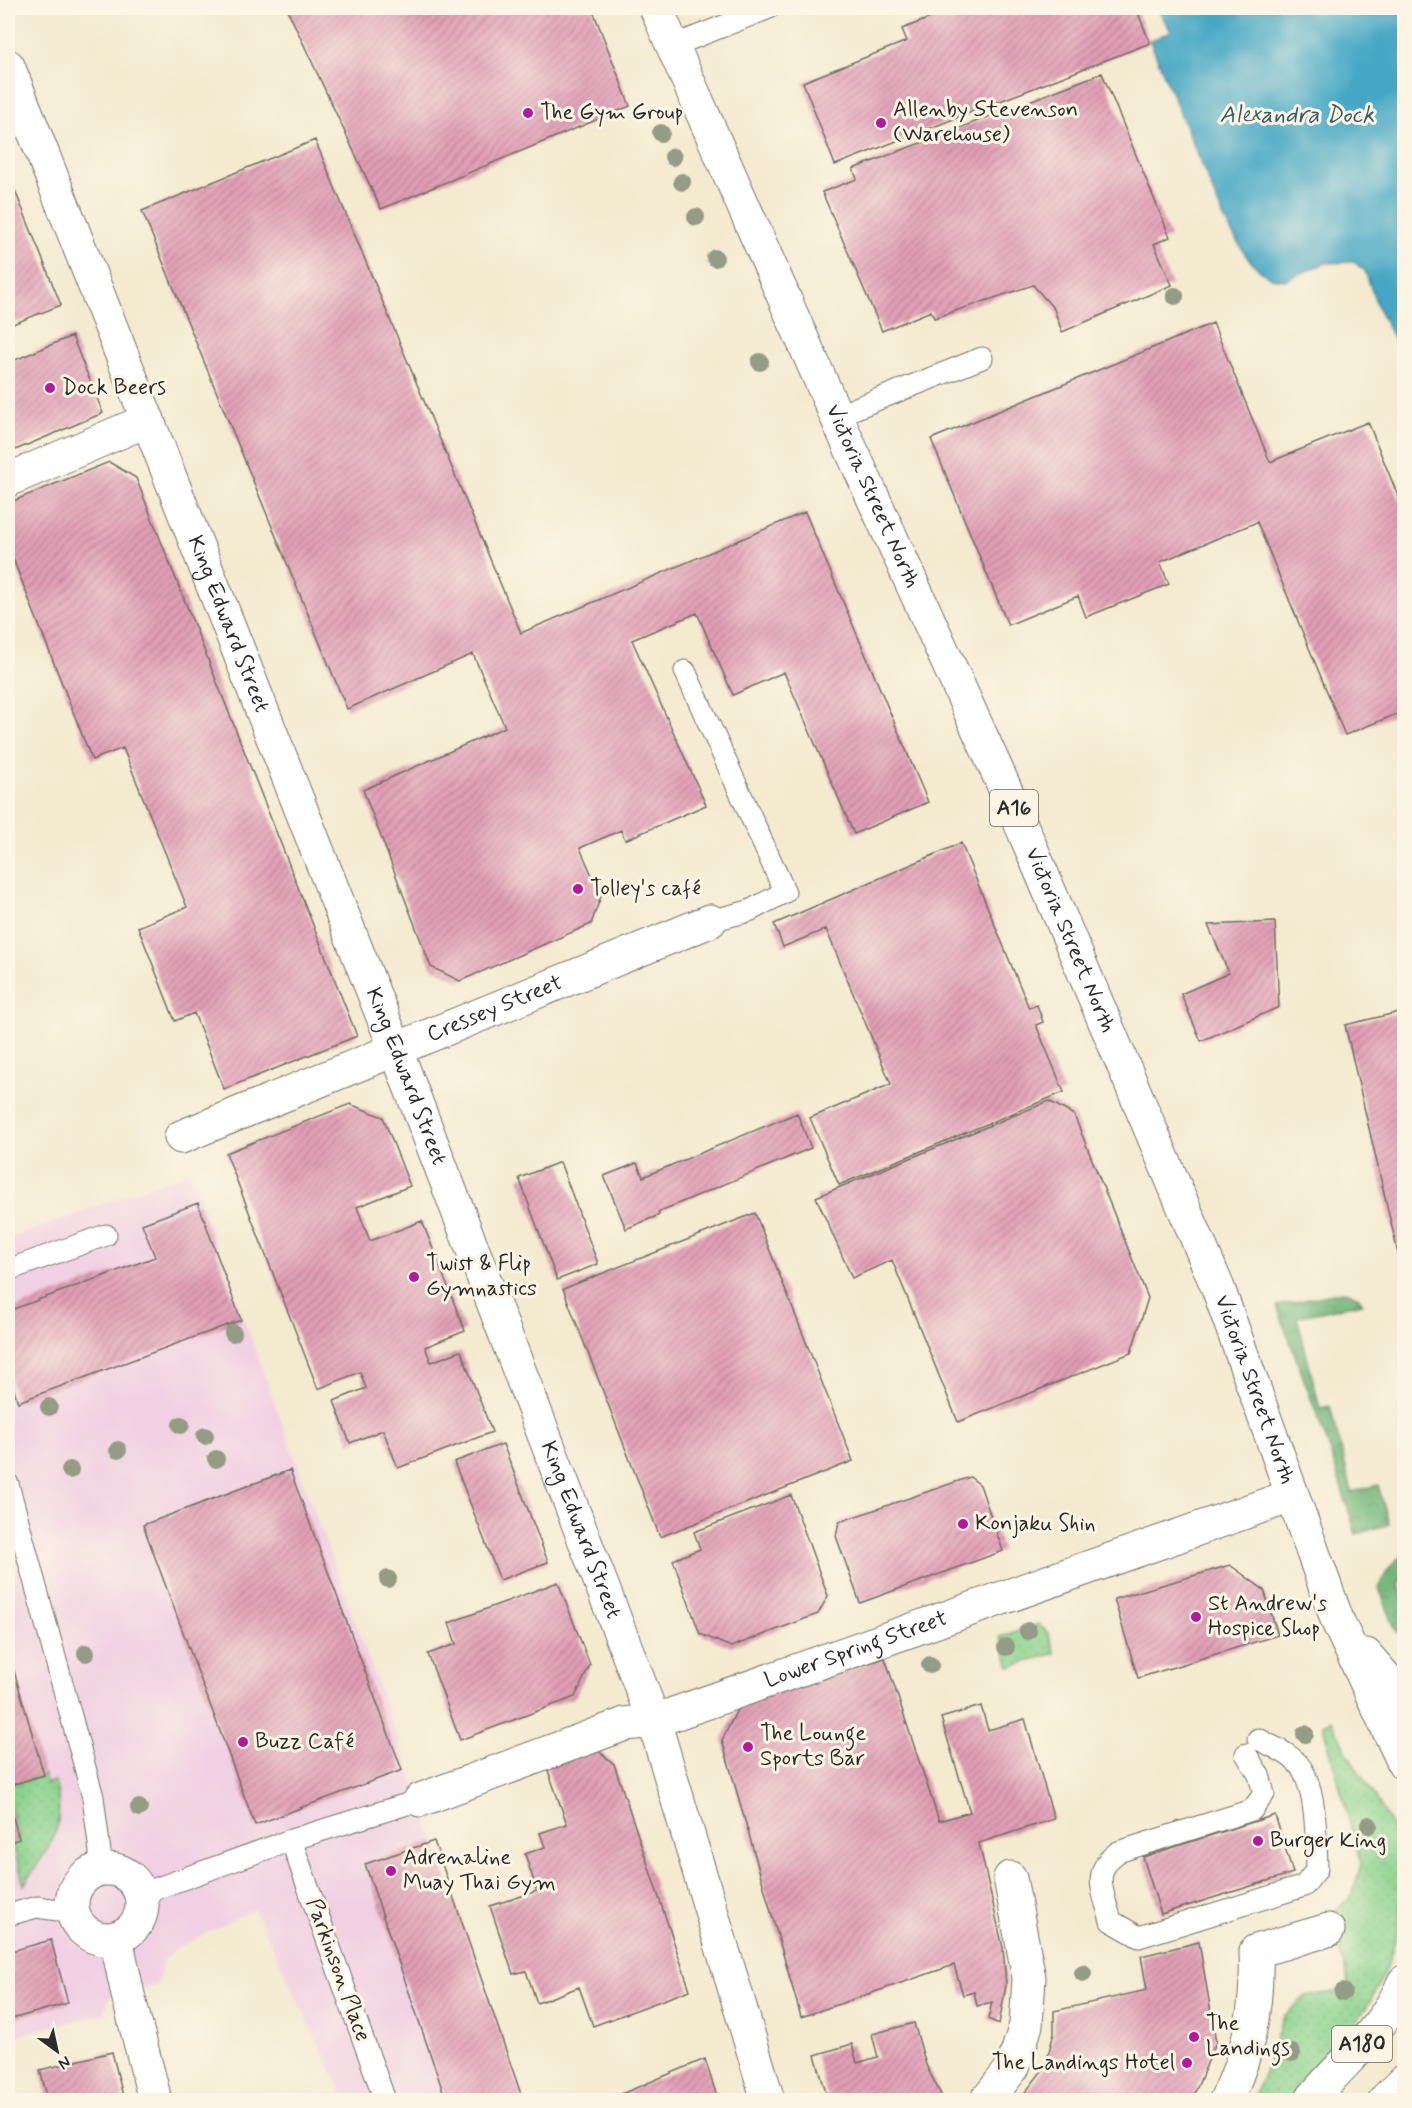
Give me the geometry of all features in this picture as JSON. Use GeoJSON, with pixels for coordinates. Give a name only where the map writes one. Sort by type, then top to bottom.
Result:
{"type":"FeatureCollection","features":[{"type":"Feature","properties":{"kind":"main road","name":"Victoria Street North"},"geometry":{"type":"LineString","coordinates":[[656,8],[836,416],[1017,815],[1218,1288],[1338,1622],[1404,1763]]}},
{"type":"Feature","properties":{"kind":"main road","name":"King Edward Street"},"geometry":{"type":"LineString","coordinates":[[8,66],[396,1050],[654,1721],[768,2100]]}},
{"type":"Feature","properties":{"kind":"main road"},"geometry":{"type":"LineString","coordinates":[[8,480],[148,420]]}},
{"type":"Feature","properties":{"kind":"main road","name":"Cressey Street"},"geometry":{"type":"LineString","coordinates":[[180,1137],[710,921]]}},
{"type":"Feature","properties":{"kind":"main road","name":"Lower Spring Street"},"geometry":{"type":"LineString","coordinates":[[420,1800],[625,1724],[654,1721],[1291,1496]]}},
{"type":"Feature","properties":{"kind":"main road","name":"Victoria Street North"},"geometry":{"type":"LineString","coordinates":[[1338,1622],[1404,1699]]}},
{"type":"Feature","properties":{"kind":"main road"},"geometry":{"type":"LineString","coordinates":[[102,1868],[123,1872],[137,1886],[143,1905],[135,1926],[117,1938],[105,1940],[84,1932],[72,1912],[70,1899],[81,1879],[102,1868]]}},
{"type":"Feature","properties":{"kind":"main road"},"geometry":{"type":"LineString","coordinates":[[987,2100],[1013,2067],[1026,2025],[1029,1978],[1010,1878]]}},
{"type":"Feature","properties":{"kind":"main road"},"geometry":{"type":"LineString","coordinates":[[1226,2100],[1248,2045],[1258,1992],[1256,1950],[1328,1930]]}},
{"type":"Feature","properties":{"kind":"main road"},"geometry":{"type":"LineString","coordinates":[[117,1938],[128,1995],[155,2100]]}},
{"type":"Feature","properties":{"kind":"main road","name":"A180"},"geometry":{"type":"LineString","coordinates":[[1311,2100],[1366,2040],[1399,1995],[1404,1982]]}},
{"type":"Feature","properties":{"kind":"main road","name":"A180"},"geometry":{"type":"LineString","coordinates":[[1385,2100],[1404,2081]]}},
{"type":"Feature","properties":{"kind":"lane"},"geometry":{"type":"LineString","coordinates":[[673,46],[768,8]]}},
{"type":"Feature","properties":{"kind":"lane"},"geometry":{"type":"LineString","coordinates":[[836,416],[982,358]]}},
{"type":"Feature","properties":{"kind":"lane"},"geometry":{"type":"LineString","coordinates":[[685,671],[785,892],[748,911],[710,921]]}},
{"type":"Feature","properties":{"kind":"lane"},"geometry":{"type":"LineString","coordinates":[[8,1270],[106,1235]]}},
{"type":"Feature","properties":{"kind":"lane"},"geometry":{"type":"LineString","coordinates":[[8,1484],[13,1527],[93,1797],[102,1868]]}},
{"type":"Feature","properties":{"kind":"lane"},"geometry":{"type":"LineString","coordinates":[[1252,1746],[1288,1755],[1303,1771],[1314,1810],[1317,1869],[1304,1887],[1139,1938],[1112,1922],[1099,1875],[1106,1861],[1118,1852],[1252,1810],[1264,1794],[1252,1746]]}},
{"type":"Feature","properties":{"kind":"lane"},"geometry":{"type":"LineString","coordinates":[[141,1894],[291,1839],[420,1800]]}},
{"type":"Feature","properties":{"kind":"lane","name":"Parkinson Place"},"geometry":{"type":"LineString","coordinates":[[291,1839],[385,2100]]}},
{"type":"Feature","properties":{"kind":"lane"},"geometry":{"type":"LineString","coordinates":[[8,1915],[37,1907],[72,1912]]}},
{"type":"Feature","properties":{"kind":"shaded area"},"geometry":{"type":"Polygon","coordinates":[[[190,1172],[420,1800],[523,2100],[346,2100],[254,1909],[174,1950],[163,1962],[158,1984],[111,1996],[103,2014],[8,2038],[8,1239],[190,1172]]]}},
{"type":"Feature","properties":{"kind":"green space"},"geometry":{"type":"Polygon","coordinates":[[[1346,1291],[1359,1297],[1363,1303],[1297,1317],[1320,1408],[1330,1406],[1352,1492],[1378,1485],[1389,1524],[1356,1534],[1328,1445],[1277,1306],[1346,1291]]]}},
{"type":"Feature","properties":{"kind":"green space"},"geometry":{"type":"Polygon","coordinates":[[[1404,1556],[1404,1581],[1399,1582],[1404,1607],[1404,1641],[1394,1626],[1379,1588],[1392,1565],[1404,1556]]]}},
{"type":"Feature","properties":{"kind":"green space"},"geometry":{"type":"Polygon","coordinates":[[[1038,1624],[1048,1633],[1055,1653],[1010,1667],[1000,1637],[1038,1624]]]}},
{"type":"Feature","properties":{"kind":"green space"},"geometry":{"type":"Polygon","coordinates":[[[1332,1720],[1349,1756],[1381,1806],[1395,1836],[1402,1877],[1400,1919],[1381,1980],[1363,2012],[1343,2039],[1288,2100],[1254,2100],[1284,2016],[1306,1996],[1351,1990],[1329,1915],[1352,1897],[1361,1864],[1323,1725],[1332,1720]]]}},
{"type":"Feature","properties":{"kind":"green space"},"geometry":{"type":"Polygon","coordinates":[[[44,1775],[46,1784],[55,1782],[59,1814],[57,1826],[48,1848],[24,1885],[12,1841],[19,1839],[8,1797],[8,1786],[44,1775]]]}},
{"type":"Feature","properties":{"kind":"water","name":"Alexandra Dock"},"geometry":{"type":"Polygon","coordinates":[[[1157,8],[1404,8],[1404,359],[1378,308],[1365,271],[1354,262],[1326,263],[1285,280],[1271,278],[1260,271],[1247,257],[1226,223],[1150,41],[1171,31],[1157,8]]]}},
{"type":"Feature","properties":{"kind":"building"},"geometry":{"type":"Polygon","coordinates":[[[296,8],[592,8],[630,106],[381,209],[288,11],[296,8]]]}},
{"type":"Feature","properties":{"kind":"building","name":"Allenby Stevenson (Warehouse)"},"geometry":{"type":"Polygon","coordinates":[[[947,8],[1136,8],[1150,43],[835,165],[803,82],[907,41],[902,29],[948,11],[947,8]]]}},
{"type":"Feature","properties":{"kind":"building"},"geometry":{"type":"Polygon","coordinates":[[[1102,73],[1170,237],[1154,244],[1172,285],[1062,332],[1054,309],[1033,285],[934,318],[931,311],[882,331],[822,192],[857,179],[853,169],[1102,73]]]}},
{"type":"Feature","properties":{"kind":"building"},"geometry":{"type":"Polygon","coordinates":[[[315,140],[521,633],[805,512],[928,802],[854,834],[784,672],[733,695],[697,613],[632,640],[706,805],[625,840],[621,830],[580,848],[601,896],[591,924],[460,981],[431,967],[363,790],[505,727],[473,654],[347,709],[142,211],[315,140]]]}},
{"type":"Feature","properties":{"kind":"building"},"geometry":{"type":"Polygon","coordinates":[[[8,173],[61,305],[8,326],[8,173]]]}},
{"type":"Feature","properties":{"kind":"building"},"geometry":{"type":"Polygon","coordinates":[[[1213,323],[1270,462],[1368,422],[1404,511],[1404,711],[1345,735],[1257,522],[1160,562],[1169,584],[1086,617],[1078,596],[1008,625],[931,439],[1213,323]]]}},
{"type":"Feature","properties":{"kind":"building","name":"Dock Beers"},"geometry":{"type":"Polygon","coordinates":[[[72,336],[103,413],[8,453],[8,363],[72,336]]]}},
{"type":"Feature","properties":{"kind":"building"},"geometry":{"type":"Polygon","coordinates":[[[109,462],[136,478],[357,1036],[224,1089],[194,1013],[175,1021],[138,927],[187,907],[123,748],[92,760],[8,546],[8,503],[109,462]]]}},
{"type":"Feature","properties":{"kind":"building"},"geometry":{"type":"Polygon","coordinates":[[[961,843],[1029,1008],[1037,1005],[1043,1022],[1036,1025],[1064,1092],[839,1185],[810,1118],[891,1084],[826,929],[783,947],[774,924],[961,843]]]}},
{"type":"Feature","properties":{"kind":"building"},"geometry":{"type":"Polygon","coordinates":[[[1275,922],[1279,1007],[1201,1041],[1181,994],[1229,973],[1208,925],[1275,922]]]}},
{"type":"Feature","properties":{"kind":"building"},"geometry":{"type":"Polygon","coordinates":[[[1404,1011],[1404,1279],[1345,1025],[1404,1011]]]}},
{"type":"Feature","properties":{"kind":"building"},"geometry":{"type":"Polygon","coordinates":[[[1049,1101],[1074,1115],[1148,1298],[1131,1353],[958,1422],[892,1260],[852,1278],[816,1197],[1049,1101]]]}},
{"type":"Feature","properties":{"kind":"building"},"geometry":{"type":"Polygon","coordinates":[[[350,1104],[383,1117],[410,1186],[357,1207],[370,1241],[422,1221],[465,1331],[425,1347],[431,1362],[461,1351],[492,1432],[398,1468],[383,1430],[350,1443],[334,1401],[366,1388],[360,1372],[318,1389],[226,1153],[350,1104]]]}},
{"type":"Feature","properties":{"kind":"building"},"geometry":{"type":"Polygon","coordinates":[[[797,1113],[811,1148],[658,1212],[659,1215],[626,1229],[604,1176],[637,1163],[643,1177],[797,1113]]]}},
{"type":"Feature","properties":{"kind":"building"},"geometry":{"type":"Polygon","coordinates":[[[560,1162],[598,1264],[557,1280],[519,1178],[560,1162]]]}},
{"type":"Feature","properties":{"kind":"building"},"geometry":{"type":"Polygon","coordinates":[[[198,1203],[241,1320],[18,1402],[8,1373],[8,1311],[155,1257],[142,1224],[198,1203]]]}},
{"type":"Feature","properties":{"kind":"building"},"geometry":{"type":"Polygon","coordinates":[[[755,1213],[853,1461],[660,1537],[563,1289],[755,1213]]]}},
{"type":"Feature","properties":{"kind":"building"},"geometry":{"type":"Polygon","coordinates":[[[503,1444],[548,1562],[500,1580],[454,1462],[503,1444]]]}},
{"type":"Feature","properties":{"kind":"building"},"geometry":{"type":"Polygon","coordinates":[[[290,1470],[402,1770],[255,1825],[143,1525],[290,1470]]]}},
{"type":"Feature","properties":{"kind":"building"},"geometry":{"type":"Polygon","coordinates":[[[970,1477],[980,1485],[1003,1551],[860,1603],[836,1536],[839,1522],[970,1477]]]}},
{"type":"Feature","properties":{"kind":"building"},"geometry":{"type":"Polygon","coordinates":[[[791,1495],[828,1596],[818,1614],[731,1647],[700,1634],[673,1560],[700,1549],[694,1532],[791,1495]]]}},
{"type":"Feature","properties":{"kind":"building","name":"St Andrew's Hospice Shop"},"geometry":{"type":"Polygon","coordinates":[[[1230,1565],[1264,1590],[1278,1635],[1138,1678],[1114,1599],[1230,1565]]]}},
{"type":"Feature","properties":{"kind":"building"},"geometry":{"type":"Polygon","coordinates":[[[558,1582],[590,1665],[575,1697],[460,1740],[428,1654],[456,1644],[449,1623],[558,1582]]]}},
{"type":"Feature","properties":{"kind":"building"},"geometry":{"type":"Polygon","coordinates":[[[8,1650],[44,1775],[8,1786],[8,1650]]]}},
{"type":"Feature","properties":{"kind":"building"},"geometry":{"type":"Polygon","coordinates":[[[885,1658],[939,1821],[970,1812],[941,1718],[981,1706],[988,1730],[1025,1719],[1054,1819],[979,1843],[1003,1948],[1006,1985],[999,2024],[988,2019],[992,2002],[977,2006],[974,1992],[963,1995],[954,1965],[801,2017],[722,1740],[740,1704],[885,1658]]]}},
{"type":"Feature","properties":{"kind":"building"},"geometry":{"type":"Polygon","coordinates":[[[595,1748],[614,1764],[690,1990],[593,2026],[579,1987],[537,2003],[526,1971],[513,1974],[490,1906],[537,1891],[525,1854],[545,1847],[540,1833],[567,1824],[546,1765],[595,1748]]]}},
{"type":"Feature","properties":{"kind":"building"},"geometry":{"type":"Polygon","coordinates":[[[8,1799],[19,1839],[8,1843],[8,1799]]]}},
{"type":"Feature","properties":{"kind":"building"},"geometry":{"type":"Polygon","coordinates":[[[1275,1815],[1293,1873],[1161,1914],[1143,1857],[1275,1815]]]}},
{"type":"Feature","properties":{"kind":"building"},"geometry":{"type":"Polygon","coordinates":[[[434,1841],[523,2100],[446,2100],[365,1864],[434,1841]]]}},
{"type":"Feature","properties":{"kind":"building"},"geometry":{"type":"Polygon","coordinates":[[[51,1940],[68,2003],[8,2020],[8,1952],[51,1940]]]}},
{"type":"Feature","properties":{"kind":"building"},"geometry":{"type":"Polygon","coordinates":[[[1199,1942],[1216,2042],[1192,2100],[1019,2100],[1045,2067],[1054,2033],[1054,2011],[1147,1990],[1141,1956],[1199,1942]]]}},
{"type":"Feature","properties":{"kind":"building"},"geometry":{"type":"Polygon","coordinates":[[[914,2023],[926,2065],[942,2097],[936,2100],[828,2100],[815,2055],[852,2044],[857,2063],[878,2057],[872,2034],[914,2023]]]}},
{"type":"Feature","properties":{"kind":"building"},"geometry":{"type":"Polygon","coordinates":[[[112,2052],[124,2100],[48,2100],[40,2070],[112,2052]]]}},
{"type":"Feature","properties":{"kind":"building"},"geometry":{"type":"Polygon","coordinates":[[[705,2059],[718,2100],[607,2100],[705,2059]]]}},
{"type":"Feature","properties":{"kind":"place","name":"The Gym Group"},"geometry":{"type":"Point","coordinates":[528,113]}},
{"type":"Feature","properties":{"kind":"place","name":"Allenby Stevenson (Warehouse)"},"geometry":{"type":"Point","coordinates":[881,123]}},
{"type":"Feature","properties":{"kind":"place","name":"Dock Beers"},"geometry":{"type":"Point","coordinates":[50,388]}},
{"type":"Feature","properties":{"kind":"place","name":"Tolley's café"},"geometry":{"type":"Point","coordinates":[578,889]}},
{"type":"Feature","properties":{"kind":"place","name":"Twist & Flip Gymnastics"},"geometry":{"type":"Point","coordinates":[414,1277]}},
{"type":"Feature","properties":{"kind":"place","name":"Konjaku Shin"},"geometry":{"type":"Point","coordinates":[963,1524]}},
{"type":"Feature","properties":{"kind":"place","name":"St Andrew's Hospice Shop"},"geometry":{"type":"Point","coordinates":[1196,1617]}},
{"type":"Feature","properties":{"kind":"place","name":"Buzz Café"},"geometry":{"type":"Point","coordinates":[243,1742]}},
{"type":"Feature","properties":{"kind":"place","name":"The Lounge Sports Bar"},"geometry":{"type":"Point","coordinates":[748,1747]}},
{"type":"Feature","properties":{"kind":"place","name":"Burger King"},"geometry":{"type":"Point","coordinates":[1258,1841]}},
{"type":"Feature","properties":{"kind":"place","name":"Adrenaline Muay Thai Gym"},"geometry":{"type":"Point","coordinates":[391,1871]}},
{"type":"Feature","properties":{"kind":"place","name":"The Landings"},"geometry":{"type":"Point","coordinates":[1194,2037]}},
{"type":"Feature","properties":{"kind":"place","name":"The Landings Hotel"},"geometry":{"type":"Point","coordinates":[1187,2063]}}]}
